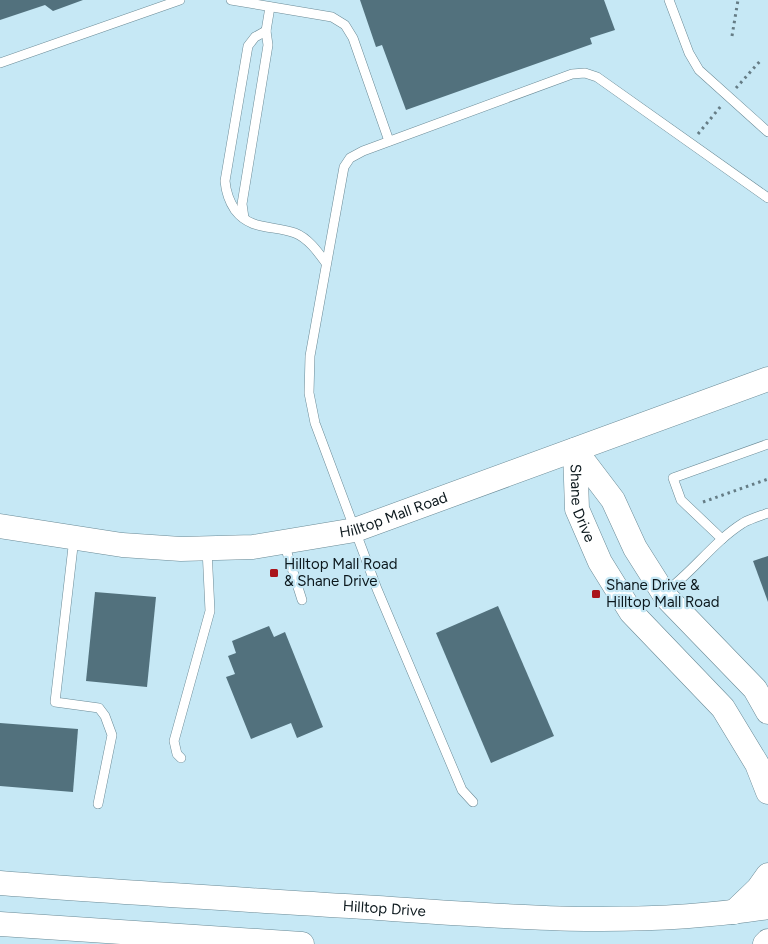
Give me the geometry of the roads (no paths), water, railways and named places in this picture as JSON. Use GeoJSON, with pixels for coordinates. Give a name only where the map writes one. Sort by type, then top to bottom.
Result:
{"type":"FeatureCollection","features":[{"type":"Feature","properties":{"kind":"street","name":"Hilltop Mall Road"},"geometry":{"type":"LineString","coordinates":[[0,526],[149,548],[207,549],[284,543],[355,530],[768,379]]}},
{"type":"Feature","properties":{"kind":"street","name":"Shane Drive"},"geometry":{"type":"LineString","coordinates":[[575,450],[613,500],[635,548],[664,593],[755,689],[768,712]]}},
{"type":"Feature","properties":{"kind":"street","name":"Shane Drive"},"geometry":{"type":"LineString","coordinates":[[575,450],[577,509],[600,562],[631,612],[723,708],[757,764],[768,792]]}},
{"type":"Feature","properties":{"kind":"street"},"geometry":{"type":"LineString","coordinates":[[734,912],[758,889],[768,875]]}},
{"type":"Feature","properties":{"kind":"street","name":"Hilltop Drive"},"geometry":{"type":"LineString","coordinates":[[0,883],[520,917],[633,920],[734,912],[768,907]]}},
{"type":"Feature","properties":{"kind":"street"},"geometry":{"type":"LineString","coordinates":[[0,924],[302,944]]}},
{"type":"Feature","properties":{"kind":"street"},"geometry":{"type":"LineString","coordinates":[[765,944],[768,941]]}},
{"type":"Feature","properties":{"kind":"lane"},"geometry":{"type":"LineString","coordinates":[[0,63],[180,0]]}},
{"type":"Feature","properties":{"kind":"lane"},"geometry":{"type":"LineString","coordinates":[[231,0],[332,17],[345,25],[352,38],[389,141]]}},
{"type":"Feature","properties":{"kind":"lane"},"geometry":{"type":"LineString","coordinates":[[669,0],[694,62],[706,78],[768,132]]}},
{"type":"Feature","properties":{"kind":"lane"},"geometry":{"type":"LineString","coordinates":[[245,220],[242,204],[268,46],[266,31],[270,7]]}},
{"type":"Feature","properties":{"kind":"lane"},"geometry":{"type":"LineString","coordinates":[[266,31],[255,36],[248,46],[225,181],[230,202],[245,220],[257,226],[296,234],[316,249],[326,263]]}},
{"type":"Feature","properties":{"kind":"lane"},"geometry":{"type":"LineString","coordinates":[[473,802],[462,790],[377,589],[315,423],[309,393],[310,356],[344,167],[355,154],[572,74],[585,73],[597,77],[768,198]]}},
{"type":"Feature","properties":{"kind":"lane"},"geometry":{"type":"LineString","coordinates":[[722,539],[681,500],[673,478],[768,444]]}},
{"type":"Feature","properties":{"kind":"lane"},"geometry":{"type":"LineString","coordinates":[[664,593],[685,577],[722,539],[744,522],[768,513]]}},
{"type":"Feature","properties":{"kind":"lane"},"geometry":{"type":"LineString","coordinates":[[74,538],[55,702],[99,708],[110,725],[112,735],[98,804]]}},
{"type":"Feature","properties":{"kind":"lane"},"geometry":{"type":"LineString","coordinates":[[284,543],[302,600]]}},
{"type":"Feature","properties":{"kind":"lane"},"geometry":{"type":"LineString","coordinates":[[181,758],[177,754],[174,741],[210,611],[207,549]]}},
{"type":"Feature","properties":{"kind":"place","name":"Hilltop Mall Road & Shane Drive"},"geometry":{"type":"Point","coordinates":[274,573]}},
{"type":"Feature","properties":{"kind":"place","name":"Shane Drive & Hilltop Mall Road"},"geometry":{"type":"Point","coordinates":[596,594]}}]}
